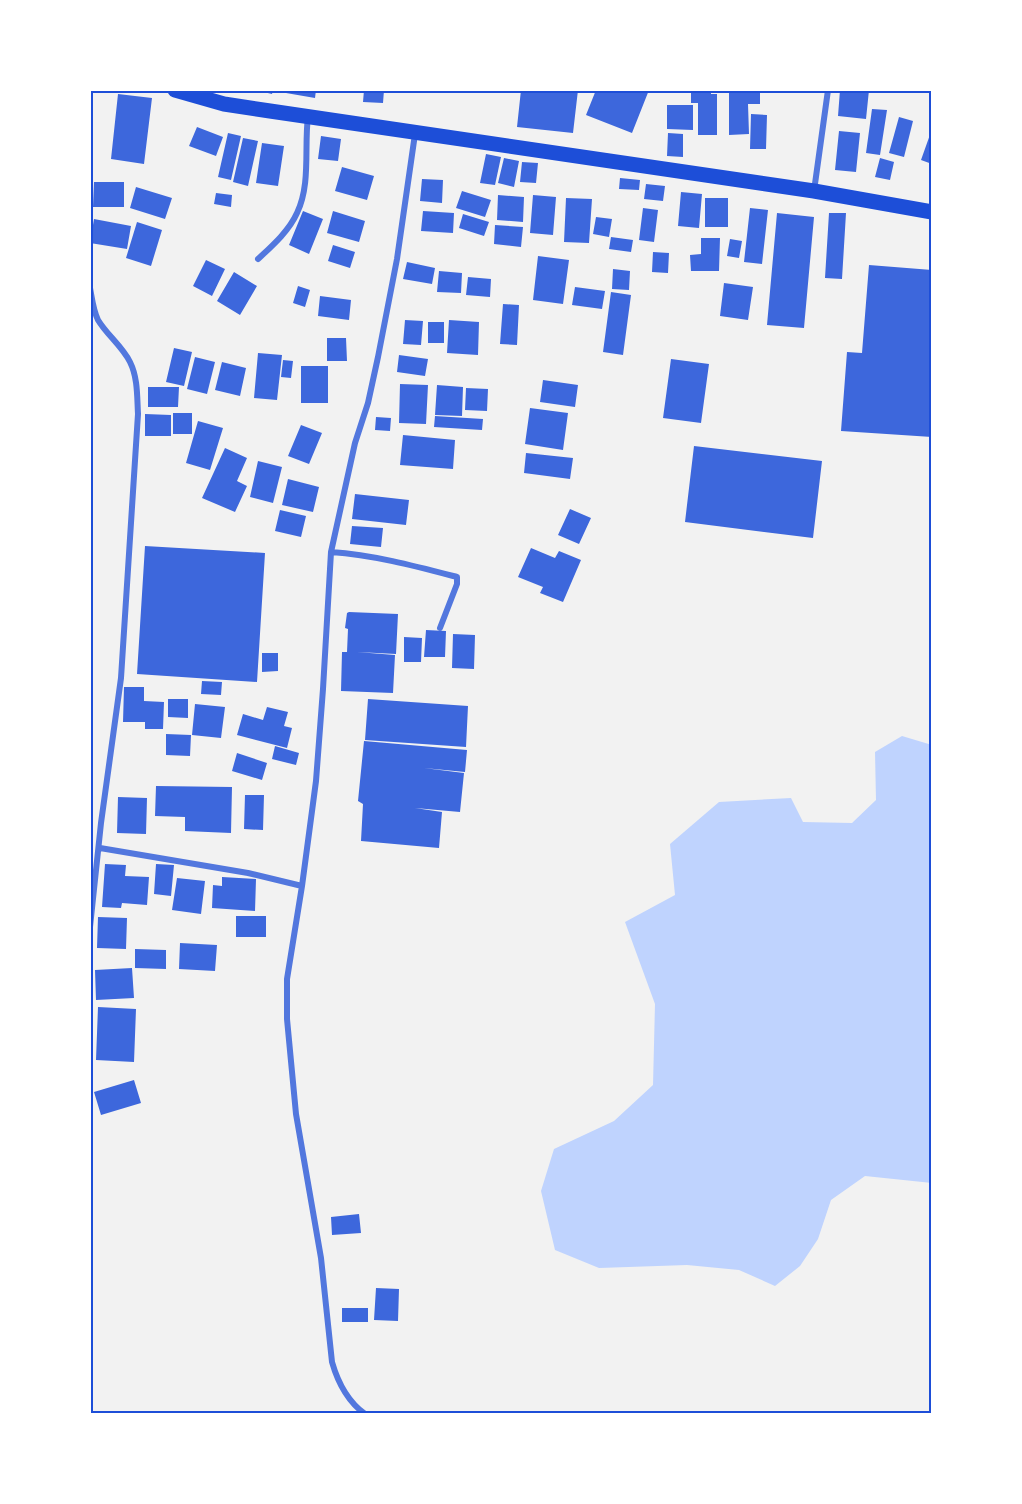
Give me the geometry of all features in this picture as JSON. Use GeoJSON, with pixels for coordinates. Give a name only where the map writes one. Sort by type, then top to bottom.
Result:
{"type":"FeatureCollection","features":[{"type":"Feature","properties":{"kind":"main road"},"geometry":{"type":"LineString","coordinates":[[174,90],[224,104],[415,134],[814,191],[932,212]]}},
{"type":"Feature","properties":{"kind":"street"},"geometry":{"type":"LineString","coordinates":[[814,191],[828,90]]}},
{"type":"Feature","properties":{"kind":"street"},"geometry":{"type":"LineString","coordinates":[[258,259],[282,234],[297,213],[305,179],[308,116]]}},
{"type":"Feature","properties":{"kind":"street"},"geometry":{"type":"LineString","coordinates":[[365,1414],[345,1394],[333,1362],[321,1258],[296,1114],[286,1000],[316,781],[331,552],[385,324],[415,134]]}},
{"type":"Feature","properties":{"kind":"street"},"geometry":{"type":"LineString","coordinates":[[90,288],[94,310],[99,321],[117,341],[133,371],[138,414],[122,678],[90,927]]}},
{"type":"Feature","properties":{"kind":"street"},"geometry":{"type":"LineString","coordinates":[[331,552],[353,553],[457,577],[457,584],[440,628]]}},
{"type":"Feature","properties":{"kind":"street"},"geometry":{"type":"LineString","coordinates":[[100,848],[248,873],[302,886]]}},
{"type":"Feature","properties":{"kind":"water"},"geometry":{"type":"Polygon","coordinates":[[[902,736],[932,745],[932,1183],[865,1176],[831,1200],[818,1239],[800,1266],[775,1286],[739,1270],[687,1265],[599,1268],[555,1250],[541,1191],[554,1149],[614,1121],[653,1085],[655,1004],[625,922],[675,895],[670,844],[719,802],[791,798],[803,822],[852,823],[876,800],[875,752],[902,736]]]}},
{"type":"Feature","properties":{"kind":"building"},"geometry":{"type":"Polygon","coordinates":[[[255,90],[273,90],[272,94],[255,90]]]}},
{"type":"Feature","properties":{"kind":"building"},"geometry":{"type":"Polygon","coordinates":[[[286,90],[316,90],[315,98],[286,93],[286,90]]]}},
{"type":"Feature","properties":{"kind":"building"},"geometry":{"type":"Polygon","coordinates":[[[364,90],[384,90],[383,103],[363,102],[364,90]]]}},
{"type":"Feature","properties":{"kind":"building"},"geometry":{"type":"Polygon","coordinates":[[[521,90],[578,90],[573,133],[517,127],[521,90]]]}},
{"type":"Feature","properties":{"kind":"building"},"geometry":{"type":"Polygon","coordinates":[[[596,90],[649,90],[632,133],[586,115],[596,90]]]}},
{"type":"Feature","properties":{"kind":"building"},"geometry":{"type":"Polygon","coordinates":[[[691,90],[711,90],[711,94],[717,94],[717,135],[698,135],[698,103],[691,103],[691,90]]]}},
{"type":"Feature","properties":{"kind":"building"},"geometry":{"type":"Polygon","coordinates":[[[729,90],[760,90],[760,104],[748,104],[749,134],[729,135],[729,90]]]}},
{"type":"Feature","properties":{"kind":"building"},"geometry":{"type":"Polygon","coordinates":[[[840,90],[869,90],[866,119],[838,116],[840,90]]]}},
{"type":"Feature","properties":{"kind":"building"},"geometry":{"type":"Polygon","coordinates":[[[118,94],[152,98],[144,164],[111,159],[118,94]]]}},
{"type":"Feature","properties":{"kind":"building"},"geometry":{"type":"Polygon","coordinates":[[[667,105],[693,105],[693,130],[667,129],[667,105]]]}},
{"type":"Feature","properties":{"kind":"building"},"geometry":{"type":"Polygon","coordinates":[[[872,109],[887,110],[880,155],[866,153],[872,109]]]}},
{"type":"Feature","properties":{"kind":"building"},"geometry":{"type":"Polygon","coordinates":[[[751,114],[767,115],[766,149],[750,149],[751,114]]]}},
{"type":"Feature","properties":{"kind":"building"},"geometry":{"type":"Polygon","coordinates":[[[899,117],[913,121],[904,157],[889,153],[899,117]]]}},
{"type":"Feature","properties":{"kind":"building"},"geometry":{"type":"Polygon","coordinates":[[[197,127],[223,137],[216,156],[189,146],[197,127]]]}},
{"type":"Feature","properties":{"kind":"building"},"geometry":{"type":"Polygon","coordinates":[[[932,129],[932,164],[921,160],[932,129]]]}},
{"type":"Feature","properties":{"kind":"building"},"geometry":{"type":"Polygon","coordinates":[[[839,131],[860,133],[856,172],[835,170],[839,131]]]}},
{"type":"Feature","properties":{"kind":"building"},"geometry":{"type":"Polygon","coordinates":[[[228,133],[241,136],[231,180],[218,177],[228,133]]]}},
{"type":"Feature","properties":{"kind":"building"},"geometry":{"type":"Polygon","coordinates":[[[668,133],[683,134],[683,157],[667,156],[668,133]]]}},
{"type":"Feature","properties":{"kind":"building"},"geometry":{"type":"Polygon","coordinates":[[[321,136],[341,139],[338,161],[318,159],[321,136]]]}},
{"type":"Feature","properties":{"kind":"building"},"geometry":{"type":"Polygon","coordinates":[[[243,138],[258,141],[248,186],[233,182],[243,138]]]}},
{"type":"Feature","properties":{"kind":"building"},"geometry":{"type":"Polygon","coordinates":[[[262,143],[284,146],[278,186],[256,183],[262,143]]]}},
{"type":"Feature","properties":{"kind":"building"},"geometry":{"type":"Polygon","coordinates":[[[486,154],[501,157],[495,185],[480,183],[486,154]]]}},
{"type":"Feature","properties":{"kind":"building"},"geometry":{"type":"Polygon","coordinates":[[[504,158],[519,161],[514,187],[498,183],[504,158]]]}},
{"type":"Feature","properties":{"kind":"building"},"geometry":{"type":"Polygon","coordinates":[[[880,158],[894,162],[890,180],[875,177],[880,158]]]}},
{"type":"Feature","properties":{"kind":"building"},"geometry":{"type":"Polygon","coordinates":[[[522,162],[538,163],[536,183],[520,182],[522,162]]]}},
{"type":"Feature","properties":{"kind":"building"},"geometry":{"type":"Polygon","coordinates":[[[342,167],[374,176],[367,200],[335,191],[342,167]]]}},
{"type":"Feature","properties":{"kind":"building"},"geometry":{"type":"Polygon","coordinates":[[[620,178],[640,180],[639,190],[619,189],[620,178]]]}},
{"type":"Feature","properties":{"kind":"building"},"geometry":{"type":"Polygon","coordinates":[[[422,179],[443,180],[442,203],[420,201],[422,179]]]}},
{"type":"Feature","properties":{"kind":"building"},"geometry":{"type":"Polygon","coordinates":[[[94,182],[124,182],[124,207],[93,207],[94,182]]]}},
{"type":"Feature","properties":{"kind":"building"},"geometry":{"type":"Polygon","coordinates":[[[646,184],[665,186],[663,201],[644,199],[646,184]]]}},
{"type":"Feature","properties":{"kind":"building"},"geometry":{"type":"Polygon","coordinates":[[[136,187],[172,198],[165,219],[130,208],[136,187]]]}},
{"type":"Feature","properties":{"kind":"building"},"geometry":{"type":"Polygon","coordinates":[[[462,191],[491,200],[485,217],[456,208],[462,191]]]}},
{"type":"Feature","properties":{"kind":"building"},"geometry":{"type":"Polygon","coordinates":[[[681,192],[702,194],[699,228],[678,226],[681,192]]]}},
{"type":"Feature","properties":{"kind":"building"},"geometry":{"type":"Polygon","coordinates":[[[216,193],[232,195],[231,207],[214,204],[216,193]]]}},
{"type":"Feature","properties":{"kind":"building"},"geometry":{"type":"Polygon","coordinates":[[[498,195],[524,197],[523,222],[497,220],[498,195]]]}},
{"type":"Feature","properties":{"kind":"building"},"geometry":{"type":"Polygon","coordinates":[[[533,195],[556,197],[553,235],[530,233],[533,195]]]}},
{"type":"Feature","properties":{"kind":"building"},"geometry":{"type":"Polygon","coordinates":[[[566,198],[592,199],[589,243],[564,242],[566,198]]]}},
{"type":"Feature","properties":{"kind":"building"},"geometry":{"type":"Polygon","coordinates":[[[705,198],[728,198],[728,227],[705,227],[705,198]]]}},
{"type":"Feature","properties":{"kind":"building"},"geometry":{"type":"Polygon","coordinates":[[[643,208],[658,210],[654,242],[639,240],[643,208]]]}},
{"type":"Feature","properties":{"kind":"building"},"geometry":{"type":"Polygon","coordinates":[[[750,208],[768,210],[762,264],[744,262],[750,208]]]}},
{"type":"Feature","properties":{"kind":"building"},"geometry":{"type":"Polygon","coordinates":[[[303,211],[323,219],[309,254],[289,245],[303,211]]]}},
{"type":"Feature","properties":{"kind":"building"},"geometry":{"type":"Polygon","coordinates":[[[333,211],[365,221],[359,242],[327,233],[333,211]]]}},
{"type":"Feature","properties":{"kind":"building"},"geometry":{"type":"Polygon","coordinates":[[[423,211],[454,213],[453,233],[421,231],[423,211]]]}},
{"type":"Feature","properties":{"kind":"building"},"geometry":{"type":"Polygon","coordinates":[[[777,213],[814,217],[804,328],[767,325],[777,213]]]}},
{"type":"Feature","properties":{"kind":"building"},"geometry":{"type":"Polygon","coordinates":[[[829,213],[846,213],[842,279],[825,278],[829,213]]]}},
{"type":"Feature","properties":{"kind":"building"},"geometry":{"type":"Polygon","coordinates":[[[463,214],[489,222],[484,236],[459,228],[463,214]]]}},
{"type":"Feature","properties":{"kind":"building"},"geometry":{"type":"Polygon","coordinates":[[[596,217],[612,219],[609,237],[593,234],[596,217]]]}},
{"type":"Feature","properties":{"kind":"building"},"geometry":{"type":"Polygon","coordinates":[[[94,219],[131,226],[127,249],[90,243],[94,219]]]}},
{"type":"Feature","properties":{"kind":"building"},"geometry":{"type":"Polygon","coordinates":[[[137,222],[162,230],[151,266],[126,258],[137,222]]]}},
{"type":"Feature","properties":{"kind":"building"},"geometry":{"type":"Polygon","coordinates":[[[495,225],[523,227],[521,247],[494,244],[495,225]]]}},
{"type":"Feature","properties":{"kind":"building"},"geometry":{"type":"Polygon","coordinates":[[[611,237],[633,240],[631,252],[609,249],[611,237]]]}},
{"type":"Feature","properties":{"kind":"building"},"geometry":{"type":"Polygon","coordinates":[[[701,238],[720,238],[719,271],[691,271],[690,255],[701,254],[701,238]]]}},
{"type":"Feature","properties":{"kind":"building"},"geometry":{"type":"Polygon","coordinates":[[[730,239],[742,241],[739,258],[727,256],[730,239]]]}},
{"type":"Feature","properties":{"kind":"building"},"geometry":{"type":"Polygon","coordinates":[[[333,245],[355,252],[350,268],[328,261],[333,245]]]}},
{"type":"Feature","properties":{"kind":"building"},"geometry":{"type":"Polygon","coordinates":[[[653,252],[669,253],[668,273],[652,272],[653,252]]]}},
{"type":"Feature","properties":{"kind":"building"},"geometry":{"type":"Polygon","coordinates":[[[538,256],[569,260],[563,304],[533,300],[538,256]]]}},
{"type":"Feature","properties":{"kind":"building"},"geometry":{"type":"Polygon","coordinates":[[[206,260],[225,269],[212,296],[193,286],[206,260]]]}},
{"type":"Feature","properties":{"kind":"building"},"geometry":{"type":"Polygon","coordinates":[[[407,262],[435,268],[432,284],[403,279],[407,262]]]}},
{"type":"Feature","properties":{"kind":"building"},"geometry":{"type":"Polygon","coordinates":[[[869,265],[932,270],[932,437],[841,431],[847,352],[862,353],[869,265]]]}},
{"type":"Feature","properties":{"kind":"building"},"geometry":{"type":"Polygon","coordinates":[[[613,269],[630,271],[629,290],[612,289],[613,269]]]}},
{"type":"Feature","properties":{"kind":"building"},"geometry":{"type":"Polygon","coordinates":[[[439,271],[462,273],[461,293],[437,292],[439,271]]]}},
{"type":"Feature","properties":{"kind":"building"},"geometry":{"type":"Polygon","coordinates":[[[234,272],[257,286],[240,315],[217,301],[234,272]]]}},
{"type":"Feature","properties":{"kind":"building"},"geometry":{"type":"Polygon","coordinates":[[[468,277],[491,279],[490,297],[466,295],[468,277]]]}},
{"type":"Feature","properties":{"kind":"building"},"geometry":{"type":"Polygon","coordinates":[[[724,283],[753,287],[748,320],[720,316],[724,283]]]}},
{"type":"Feature","properties":{"kind":"building"},"geometry":{"type":"Polygon","coordinates":[[[298,286],[310,290],[305,307],[293,303],[298,286]]]}},
{"type":"Feature","properties":{"kind":"building"},"geometry":{"type":"Polygon","coordinates":[[[575,287],[605,291],[602,309],[572,305],[575,287]]]}},
{"type":"Feature","properties":{"kind":"building"},"geometry":{"type":"Polygon","coordinates":[[[611,292],[631,295],[623,355],[603,352],[611,292]]]}},
{"type":"Feature","properties":{"kind":"building"},"geometry":{"type":"Polygon","coordinates":[[[320,296],[351,300],[349,320],[318,316],[320,296]]]}},
{"type":"Feature","properties":{"kind":"building"},"geometry":{"type":"Polygon","coordinates":[[[503,304],[519,305],[517,345],[500,344],[503,304]]]}},
{"type":"Feature","properties":{"kind":"building"},"geometry":{"type":"Polygon","coordinates":[[[405,320],[423,321],[421,345],[403,344],[405,320]]]}},
{"type":"Feature","properties":{"kind":"building"},"geometry":{"type":"Polygon","coordinates":[[[449,320],[479,322],[478,355],[447,353],[449,320]]]}},
{"type":"Feature","properties":{"kind":"building"},"geometry":{"type":"Polygon","coordinates":[[[428,322],[444,322],[444,343],[428,343],[428,322]]]}},
{"type":"Feature","properties":{"kind":"building"},"geometry":{"type":"Polygon","coordinates":[[[327,338],[346,338],[347,361],[327,361],[327,338]]]}},
{"type":"Feature","properties":{"kind":"building"},"geometry":{"type":"Polygon","coordinates":[[[174,348],[192,352],[184,386],[166,382],[174,348]]]}},
{"type":"Feature","properties":{"kind":"building"},"geometry":{"type":"Polygon","coordinates":[[[258,353],[282,355],[277,400],[254,398],[258,353]]]}},
{"type":"Feature","properties":{"kind":"building"},"geometry":{"type":"Polygon","coordinates":[[[399,355],[428,359],[425,376],[397,372],[399,355]]]}},
{"type":"Feature","properties":{"kind":"building"},"geometry":{"type":"Polygon","coordinates":[[[195,357],[215,362],[207,394],[187,389],[195,357]]]}},
{"type":"Feature","properties":{"kind":"building"},"geometry":{"type":"Polygon","coordinates":[[[671,359],[709,364],[701,423],[663,418],[671,359]]]}},
{"type":"Feature","properties":{"kind":"building"},"geometry":{"type":"Polygon","coordinates":[[[283,360],[293,361],[291,378],[281,377],[283,360]]]}},
{"type":"Feature","properties":{"kind":"building"},"geometry":{"type":"Polygon","coordinates":[[[222,362],[246,368],[240,396],[215,390],[222,362]]]}},
{"type":"Feature","properties":{"kind":"building"},"geometry":{"type":"Polygon","coordinates":[[[301,366],[328,366],[328,403],[301,403],[301,366]]]}},
{"type":"Feature","properties":{"kind":"building"},"geometry":{"type":"Polygon","coordinates":[[[543,380],[578,385],[575,407],[540,402],[543,380]]]}},
{"type":"Feature","properties":{"kind":"building"},"geometry":{"type":"Polygon","coordinates":[[[400,384],[428,385],[426,424],[399,423],[400,384]]]}},
{"type":"Feature","properties":{"kind":"building"},"geometry":{"type":"Polygon","coordinates":[[[437,385],[463,387],[462,416],[435,415],[437,385]]]}},
{"type":"Feature","properties":{"kind":"building"},"geometry":{"type":"Polygon","coordinates":[[[148,387],[179,387],[178,407],[148,407],[148,387]]]}},
{"type":"Feature","properties":{"kind":"building"},"geometry":{"type":"Polygon","coordinates":[[[466,388],[488,389],[487,411],[465,410],[466,388]]]}},
{"type":"Feature","properties":{"kind":"building"},"geometry":{"type":"Polygon","coordinates":[[[530,408],[568,413],[563,450],[525,444],[530,408]]]}},
{"type":"Feature","properties":{"kind":"building"},"geometry":{"type":"Polygon","coordinates":[[[173,413],[192,413],[192,434],[173,434],[173,413]]]}},
{"type":"Feature","properties":{"kind":"building"},"geometry":{"type":"Polygon","coordinates":[[[145,414],[171,415],[171,436],[145,436],[145,414]]]}},
{"type":"Feature","properties":{"kind":"building"},"geometry":{"type":"Polygon","coordinates":[[[435,416],[483,419],[482,430],[434,427],[435,416]]]}},
{"type":"Feature","properties":{"kind":"building"},"geometry":{"type":"Polygon","coordinates":[[[376,417],[391,418],[390,431],[375,430],[376,417]]]}},
{"type":"Feature","properties":{"kind":"building"},"geometry":{"type":"Polygon","coordinates":[[[198,421],[223,428],[210,470],[186,463],[198,421]]]}},
{"type":"Feature","properties":{"kind":"building"},"geometry":{"type":"Polygon","coordinates":[[[301,425],[322,433],[309,464],[288,456],[301,425]]]}},
{"type":"Feature","properties":{"kind":"building"},"geometry":{"type":"Polygon","coordinates":[[[403,435],[455,440],[453,469],[400,465],[403,435]]]}},
{"type":"Feature","properties":{"kind":"building"},"geometry":{"type":"Polygon","coordinates":[[[694,446],[822,461],[813,538],[685,522],[694,446]]]}},
{"type":"Feature","properties":{"kind":"building"},"geometry":{"type":"Polygon","coordinates":[[[225,448],[247,458],[237,481],[247,486],[235,512],[202,498],[225,448]]]}},
{"type":"Feature","properties":{"kind":"building"},"geometry":{"type":"Polygon","coordinates":[[[526,453],[573,458],[570,479],[524,473],[526,453]]]}},
{"type":"Feature","properties":{"kind":"building"},"geometry":{"type":"Polygon","coordinates":[[[258,461],[282,467],[273,503],[250,497],[258,461]]]}},
{"type":"Feature","properties":{"kind":"building"},"geometry":{"type":"Polygon","coordinates":[[[288,479],[319,487],[313,512],[282,505],[288,479]]]}},
{"type":"Feature","properties":{"kind":"building"},"geometry":{"type":"Polygon","coordinates":[[[355,494],[409,500],[406,525],[352,519],[355,494]]]}},
{"type":"Feature","properties":{"kind":"building"},"geometry":{"type":"Polygon","coordinates":[[[570,509],[591,518],[579,544],[558,535],[570,509]]]}},
{"type":"Feature","properties":{"kind":"building"},"geometry":{"type":"Polygon","coordinates":[[[280,510],[306,516],[301,537],[275,531],[280,510]]]}},
{"type":"Feature","properties":{"kind":"building"},"geometry":{"type":"Polygon","coordinates":[[[352,526],[383,528],[381,547],[350,544],[352,526]]]}},
{"type":"Feature","properties":{"kind":"building"},"geometry":{"type":"Polygon","coordinates":[[[145,546],[265,553],[257,682],[137,674],[145,546]]]}},
{"type":"Feature","properties":{"kind":"building"},"geometry":{"type":"Polygon","coordinates":[[[531,548],[555,558],[559,551],[581,560],[563,602],[540,593],[543,587],[518,577],[531,548]]]}},
{"type":"Feature","properties":{"kind":"building"},"geometry":{"type":"Polygon","coordinates":[[[349,612],[398,614],[396,654],[357,652],[395,655],[393,693],[341,691],[342,652],[347,652],[348,629],[345,628],[349,612]]]}},
{"type":"Feature","properties":{"kind":"building"},"geometry":{"type":"Polygon","coordinates":[[[426,630],[446,631],[445,657],[424,657],[426,630]]]}},
{"type":"Feature","properties":{"kind":"building"},"geometry":{"type":"Polygon","coordinates":[[[453,634],[475,635],[474,669],[452,668],[453,634]]]}},
{"type":"Feature","properties":{"kind":"building"},"geometry":{"type":"Polygon","coordinates":[[[404,637],[422,638],[421,662],[404,662],[404,637]]]}},
{"type":"Feature","properties":{"kind":"building"},"geometry":{"type":"Polygon","coordinates":[[[262,653],[278,653],[278,671],[262,672],[262,653]]]}},
{"type":"Feature","properties":{"kind":"building"},"geometry":{"type":"Polygon","coordinates":[[[202,681],[222,682],[221,695],[201,694],[202,681]]]}},
{"type":"Feature","properties":{"kind":"building"},"geometry":{"type":"Polygon","coordinates":[[[124,687],[144,687],[144,701],[164,702],[163,729],[145,729],[145,722],[123,722],[124,687]]]}},
{"type":"Feature","properties":{"kind":"building"},"geometry":{"type":"Polygon","coordinates":[[[168,699],[188,699],[188,718],[168,717],[168,699]]]}},
{"type":"Feature","properties":{"kind":"building"},"geometry":{"type":"Polygon","coordinates":[[[368,699],[468,706],[466,747],[365,740],[368,699]]]}},
{"type":"Feature","properties":{"kind":"building"},"geometry":{"type":"Polygon","coordinates":[[[195,704],[225,707],[221,738],[192,735],[195,704]]]}},
{"type":"Feature","properties":{"kind":"building"},"geometry":{"type":"Polygon","coordinates":[[[267,707],[288,712],[284,726],[292,728],[287,748],[237,735],[243,714],[263,720],[267,707]]]}},
{"type":"Feature","properties":{"kind":"building"},"geometry":{"type":"Polygon","coordinates":[[[166,734],[191,735],[190,756],[166,755],[166,734]]]}},
{"type":"Feature","properties":{"kind":"building"},"geometry":{"type":"Polygon","coordinates":[[[364,741],[467,750],[465,772],[424,768],[464,773],[460,812],[415,808],[442,812],[439,848],[361,841],[363,804],[358,801],[364,741]]]}},
{"type":"Feature","properties":{"kind":"building"},"geometry":{"type":"Polygon","coordinates":[[[275,746],[299,753],[296,765],[272,759],[275,746]]]}},
{"type":"Feature","properties":{"kind":"building"},"geometry":{"type":"Polygon","coordinates":[[[237,753],[267,763],[262,780],[232,771],[237,753]]]}},
{"type":"Feature","properties":{"kind":"building"},"geometry":{"type":"Polygon","coordinates":[[[156,786],[232,787],[231,833],[185,831],[185,817],[155,816],[156,786]]]}},
{"type":"Feature","properties":{"kind":"building"},"geometry":{"type":"Polygon","coordinates":[[[245,795],[264,795],[263,830],[244,829],[245,795]]]}},
{"type":"Feature","properties":{"kind":"building"},"geometry":{"type":"Polygon","coordinates":[[[118,797],[147,798],[146,834],[117,833],[118,797]]]}},
{"type":"Feature","properties":{"kind":"building"},"geometry":{"type":"Polygon","coordinates":[[[105,864],[126,865],[125,876],[149,877],[147,905],[122,903],[121,908],[102,907],[105,864]]]}},
{"type":"Feature","properties":{"kind":"building"},"geometry":{"type":"Polygon","coordinates":[[[156,864],[174,865],[171,896],[154,894],[156,864]]]}},
{"type":"Feature","properties":{"kind":"building"},"geometry":{"type":"Polygon","coordinates":[[[222,877],[256,879],[255,911],[212,908],[213,885],[222,886],[222,877]]]}},
{"type":"Feature","properties":{"kind":"building"},"geometry":{"type":"Polygon","coordinates":[[[177,878],[205,881],[201,914],[172,910],[177,878]]]}},
{"type":"Feature","properties":{"kind":"building"},"geometry":{"type":"Polygon","coordinates":[[[236,916],[266,916],[266,937],[236,937],[236,916]]]}},
{"type":"Feature","properties":{"kind":"building"},"geometry":{"type":"Polygon","coordinates":[[[98,917],[127,918],[126,949],[97,948],[98,917]]]}},
{"type":"Feature","properties":{"kind":"building"},"geometry":{"type":"Polygon","coordinates":[[[180,943],[217,945],[215,971],[179,969],[180,943]]]}},
{"type":"Feature","properties":{"kind":"building"},"geometry":{"type":"Polygon","coordinates":[[[135,949],[166,950],[166,969],[135,968],[135,949]]]}},
{"type":"Feature","properties":{"kind":"building"},"geometry":{"type":"Polygon","coordinates":[[[132,968],[134,998],[96,1000],[95,970],[132,968]]]}},
{"type":"Feature","properties":{"kind":"building"},"geometry":{"type":"Polygon","coordinates":[[[98,1007],[136,1009],[134,1062],[96,1060],[98,1007]]]}},
{"type":"Feature","properties":{"kind":"building"},"geometry":{"type":"Polygon","coordinates":[[[134,1080],[141,1103],[101,1115],[94,1092],[134,1080]]]}},
{"type":"Feature","properties":{"kind":"building"},"geometry":{"type":"Polygon","coordinates":[[[359,1214],[361,1233],[332,1235],[331,1217],[359,1214]]]}},
{"type":"Feature","properties":{"kind":"building"},"geometry":{"type":"Polygon","coordinates":[[[376,1288],[399,1289],[398,1321],[374,1320],[376,1288]]]}},
{"type":"Feature","properties":{"kind":"building"},"geometry":{"type":"Polygon","coordinates":[[[342,1308],[368,1308],[368,1322],[342,1322],[342,1308]]]}}]}
